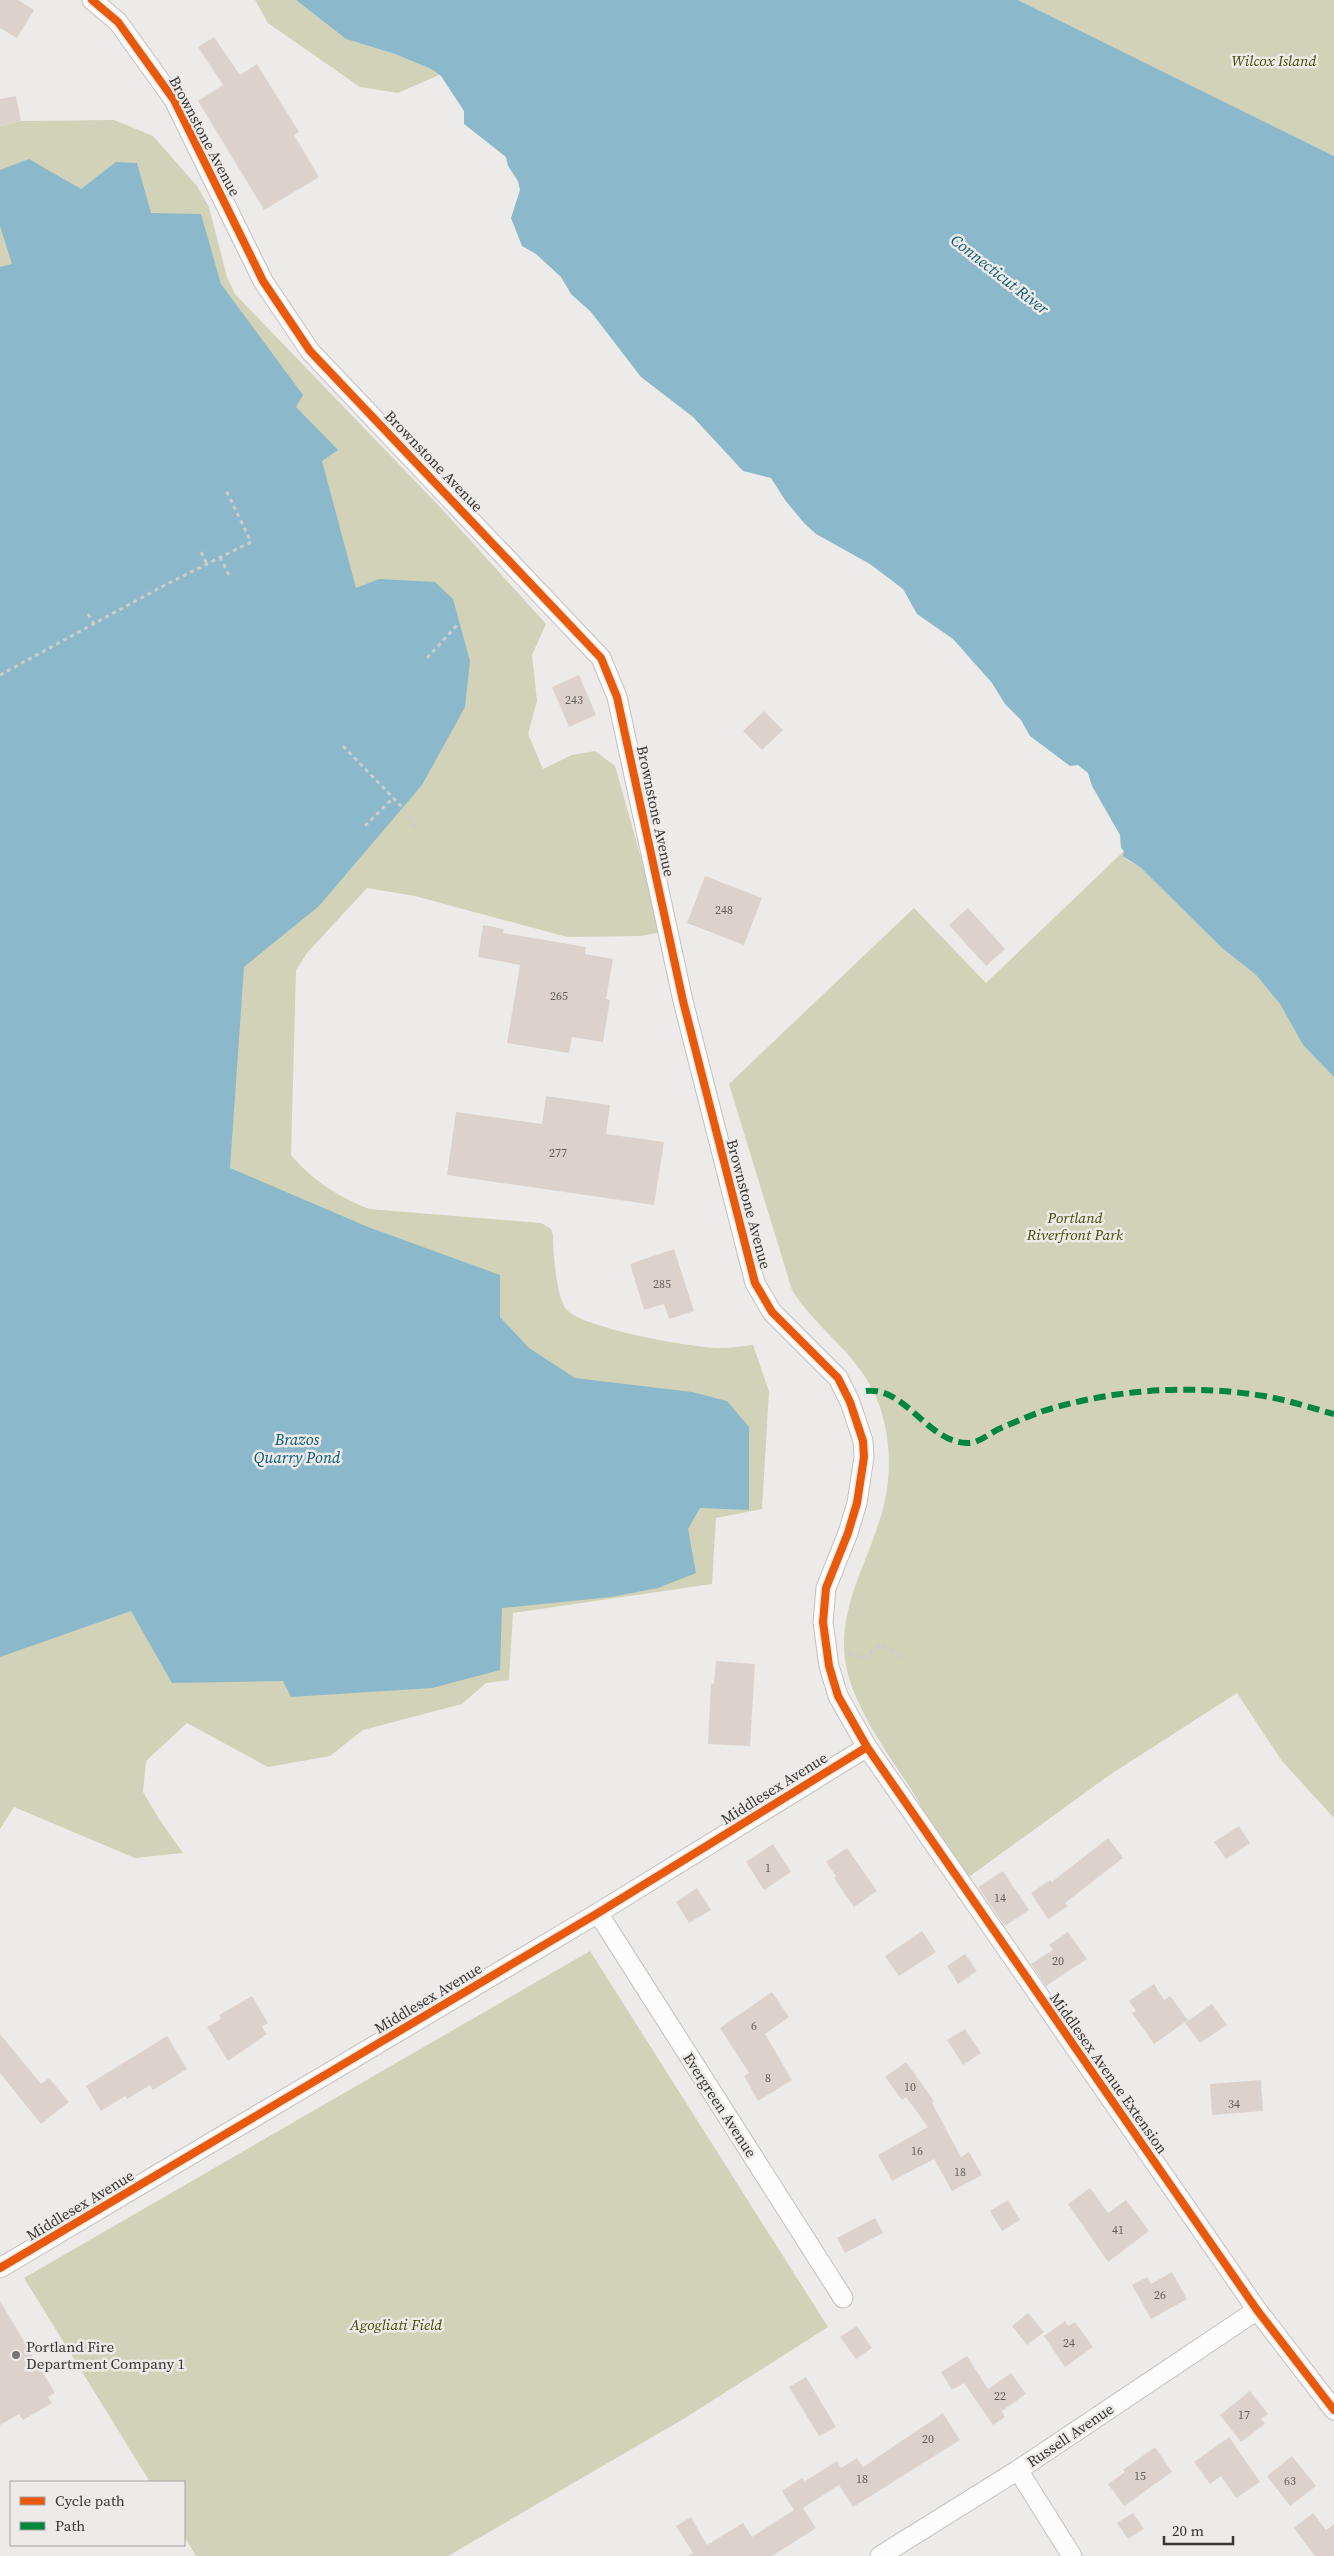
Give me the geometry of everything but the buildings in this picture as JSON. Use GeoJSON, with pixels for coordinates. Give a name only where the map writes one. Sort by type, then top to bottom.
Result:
{"type":"FeatureCollection","features":[{"type":"Feature","properties":{"kind":"street","name":"Brownstone Avenue"},"geometry":{"type":"LineString","coordinates":[[92,0],[118,22],[174,100],[263,281],[310,351],[572,626],[601,658],[607,670],[617,697],[683,1001],[755,1283],[772,1312],[838,1378],[850,1402],[861,1434],[864,1457],[861,1488],[848,1533],[826,1588],[823,1622],[829,1666],[838,1696],[867,1747]]}},
{"type":"Feature","properties":{"kind":"street","name":"Middlesex Avenue"},"geometry":{"type":"LineString","coordinates":[[0,2268],[598,1913],[867,1747]]}},
{"type":"Feature","properties":{"kind":"street","name":"Middlesex Avenue Extension"},"geometry":{"type":"LineString","coordinates":[[867,1747],[1257,2310],[1334,2410]]}},
{"type":"Feature","properties":{"kind":"street","name":"Evergreen Avenue"},"geometry":{"type":"LineString","coordinates":[[598,1913],[843,2298]]}},
{"type":"Feature","properties":{"kind":"street","name":"Russell Avenue"},"geometry":{"type":"LineString","coordinates":[[880,2556],[1018,2470],[1257,2310]]}},
{"type":"Feature","properties":{"kind":"street"},"geometry":{"type":"LineString","coordinates":[[1018,2470],[1072,2556]]}},
{"type":"Feature","properties":{"kind":"path"},"geometry":{"type":"LineString","coordinates":[[0,675],[251,542],[226,490]]}},
{"type":"Feature","properties":{"kind":"path"},"geometry":{"type":"LineString","coordinates":[[201,552],[207,564]]}},
{"type":"Feature","properties":{"kind":"path"},"geometry":{"type":"LineString","coordinates":[[220,557],[230,577]]}},
{"type":"Feature","properties":{"kind":"path"},"geometry":{"type":"LineString","coordinates":[[88,614],[94,624]]}},
{"type":"Feature","properties":{"kind":"path"},"geometry":{"type":"LineString","coordinates":[[427,658],[459,623]]}},
{"type":"Feature","properties":{"kind":"path"},"geometry":{"type":"LineString","coordinates":[[343,746],[393,798],[415,827]]}},
{"type":"Feature","properties":{"kind":"path"},"geometry":{"type":"LineString","coordinates":[[365,826],[393,798]]}},
{"type":"Feature","properties":{"kind":"path"},"geometry":{"type":"LineString","coordinates":[[847,1653],[863,1658],[879,1646],[889,1648],[901,1659]]}},
{"type":"Feature","properties":{"kind":"green space"},"geometry":{"type":"Polygon","coordinates":[[[255,0],[296,0],[346,39],[395,54],[431,69],[439,75],[398,93],[360,87],[268,23],[255,0]]]}},
{"type":"Feature","properties":{"kind":"green space","name":"Wilcox Island"},"geometry":{"type":"Polygon","coordinates":[[[1018,0],[1334,0],[1334,156],[1018,0]]]}},
{"type":"Feature","properties":{"kind":"green space","name":"Brazos Quarry Pond"},"geometry":{"type":"Polygon","coordinates":[[[114,120],[153,136],[197,186],[209,207],[227,277],[235,294],[440,507],[546,624],[532,655],[537,701],[528,734],[543,769],[572,755],[595,751],[615,766],[662,932],[641,936],[567,937],[415,896],[367,888],[307,953],[296,970],[291,1155],[327,1187],[369,1209],[541,1223],[551,1229],[553,1235],[557,1284],[566,1309],[576,1316],[614,1330],[663,1341],[719,1348],[753,1345],[769,1391],[762,1509],[716,1518],[712,1584],[513,1613],[509,1680],[486,1683],[462,1704],[363,1730],[330,1756],[268,1767],[187,1723],[146,1761],[143,1792],[183,1853],[135,1858],[14,1807],[0,1829],[0,126],[21,121],[114,120]]]}},
{"type":"Feature","properties":{"kind":"green space","name":"Portland Riverfront Park"},"geometry":{"type":"Polygon","coordinates":[[[1124,851],[1126,859],[1141,868],[1222,948],[1256,975],[1280,1004],[1303,1045],[1334,1077],[1334,1818],[1282,1761],[1237,1693],[1111,1774],[966,1879],[939,1839],[913,1792],[878,1738],[858,1702],[851,1684],[844,1648],[847,1615],[883,1508],[889,1464],[887,1435],[880,1407],[862,1373],[792,1290],[729,1084],[914,908],[986,983],[1124,851]]]}},
{"type":"Feature","properties":{"kind":"green space","name":"Agogliati Field"},"geometry":{"type":"Polygon","coordinates":[[[590,1951],[828,2327],[685,2418],[448,2556],[196,2556],[185,2538],[185,2481],[149,2481],[24,2278],[590,1951]]]}},
{"type":"Feature","properties":{"kind":"water","name":"Connecticut River"},"geometry":{"type":"Polygon","coordinates":[[[296,0],[1018,0],[1334,156],[1334,1077],[1303,1045],[1280,1004],[1256,975],[1222,948],[1141,868],[1123,856],[1124,851],[1121,848],[1120,835],[1092,786],[1088,773],[1078,765],[1070,766],[1030,736],[1021,720],[1005,704],[992,683],[953,639],[917,614],[903,589],[870,564],[816,534],[785,500],[771,478],[743,471],[693,417],[641,377],[591,312],[571,294],[561,277],[536,254],[522,246],[511,218],[520,190],[518,181],[508,166],[506,157],[464,124],[464,111],[441,76],[431,69],[395,54],[346,39],[296,0]]]}},
{"type":"Feature","properties":{"kind":"water","name":"Brazos Quarry Pond"},"geometry":{"type":"Polygon","coordinates":[[[29,159],[81,189],[116,162],[137,163],[151,213],[201,214],[221,284],[303,395],[296,407],[338,450],[322,461],[356,588],[379,579],[435,582],[453,599],[470,661],[465,707],[422,785],[319,906],[244,967],[230,1168],[368,1227],[500,1275],[500,1317],[529,1348],[575,1378],[692,1392],[727,1401],[749,1427],[749,1510],[700,1508],[688,1529],[696,1573],[658,1588],[611,1597],[502,1608],[500,1670],[432,1688],[291,1697],[283,1681],[172,1683],[131,1611],[0,1657],[0,267],[12,264],[0,226],[0,170],[29,159]]]}},
{"type":"Feature","properties":{"kind":"marked path"},"geometry":{"type":"LineString","coordinates":[[866,1391],[880,1392],[893,1397],[940,1434],[953,1440],[967,1443],[976,1442],[1001,1428],[1043,1411],[1125,1393],[1181,1390],[1236,1392],[1291,1402],[1334,1414]]}},
{"type":"Feature","properties":{"kind":"cycle path"},"geometry":{"type":"LineString","coordinates":[[92,0],[118,22],[174,100],[263,281],[310,351],[601,658],[617,697],[683,1001],[755,1283],[772,1312],[838,1378],[850,1402],[863,1441],[864,1457],[857,1503],[848,1533],[826,1588],[823,1622],[829,1666],[838,1696],[867,1747],[1257,2310],[1334,2410]]}},
{"type":"Feature","properties":{"kind":"cycle path"},"geometry":{"type":"LineString","coordinates":[[0,2268],[598,1913],[867,1747]]}},
{"type":"Feature","properties":{"kind":"place","name":"Portland Fire Department Company 1"},"geometry":{"type":"Point","coordinates":[16,2355]}}]}
